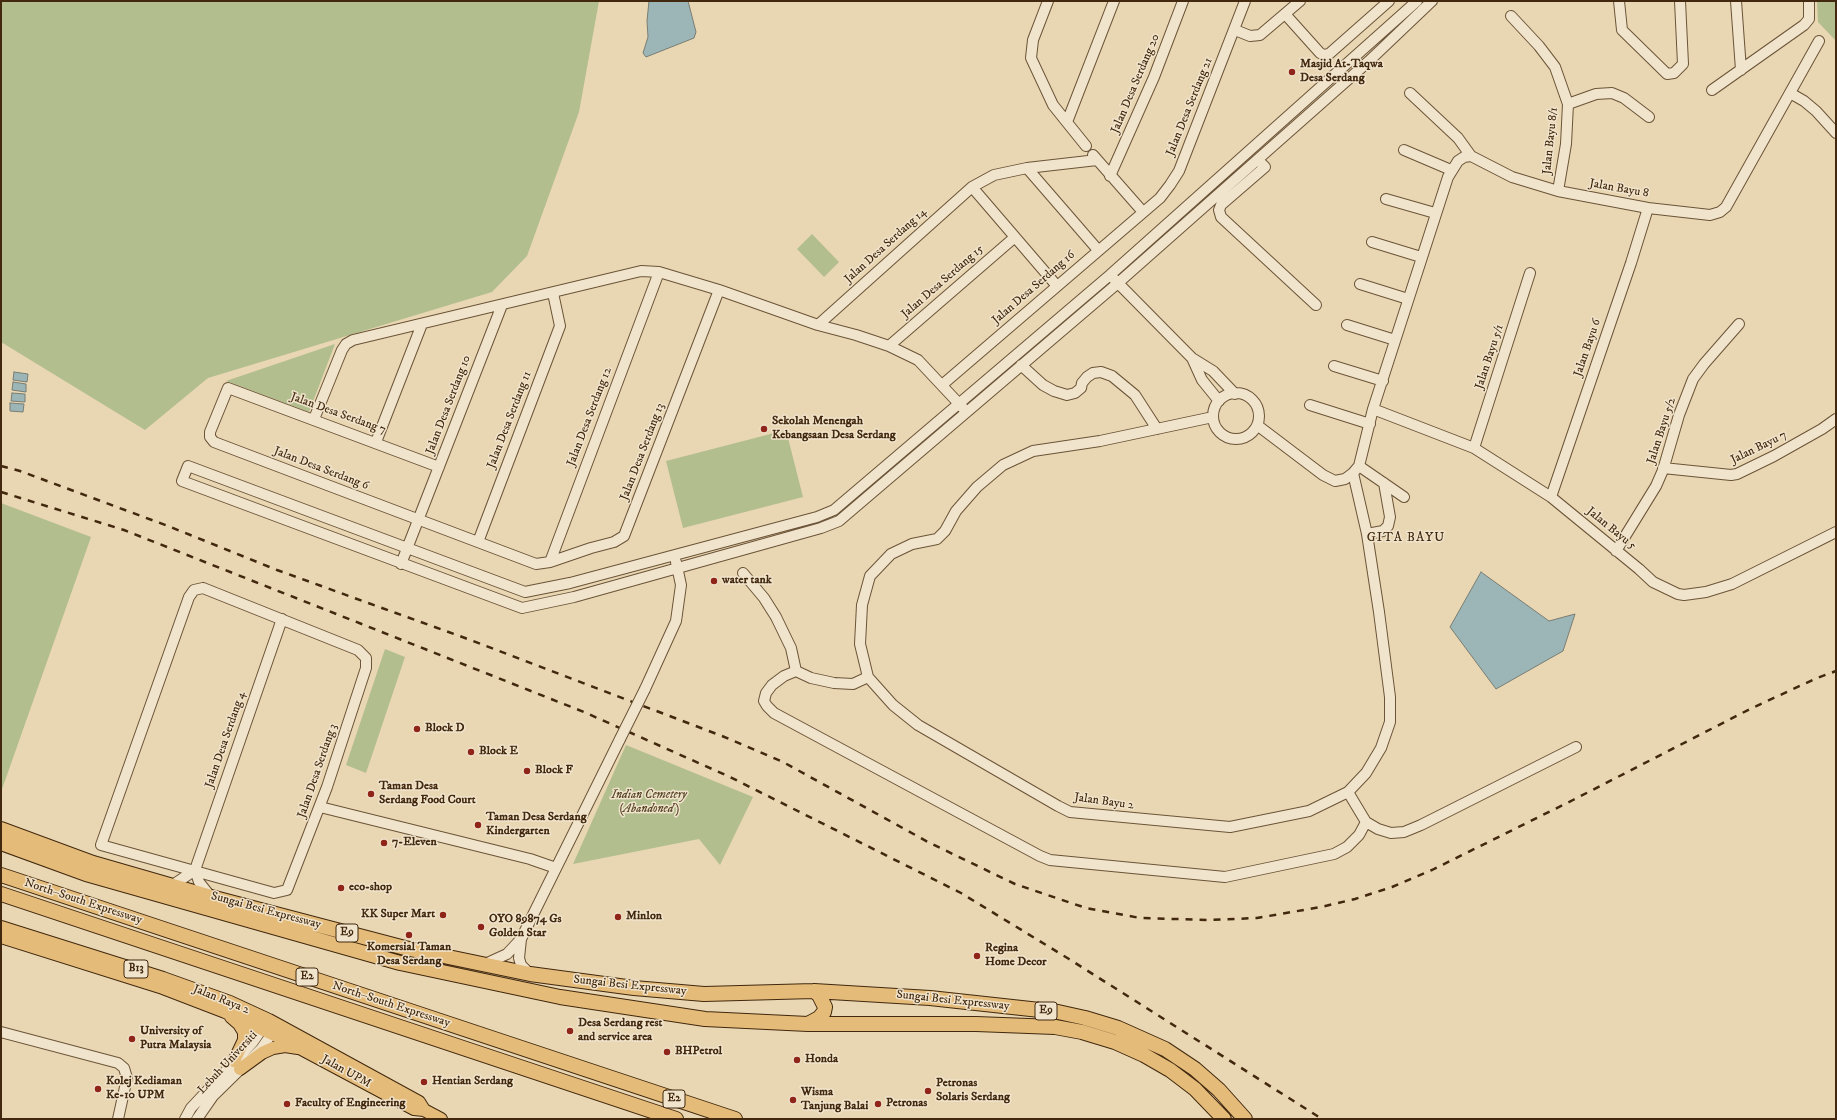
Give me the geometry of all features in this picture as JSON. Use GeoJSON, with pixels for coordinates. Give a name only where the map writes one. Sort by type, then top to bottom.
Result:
{"type":"FeatureCollection","features":[{"type":"Feature","properties":{"kind":"highway","name":"Sungai Besi Expressway"},"geometry":{"type":"LineString","coordinates":[[1,829],[93,863],[211,897],[397,946],[483,966],[634,988],[704,994],[814,991],[930,998],[1058,1012],[1092,1020],[1124,1030],[1165,1049],[1195,1069],[1220,1090],[1245,1119]]}},
{"type":"Feature","properties":{"kind":"highway","name":"Sungai Besi Expressway"},"geometry":{"type":"LineString","coordinates":[[1,843],[86,874],[400,963],[560,997],[630,1009],[704,1019],[808,1024],[1040,1026],[1056,1027],[1082,1032],[1115,1042],[1144,1055],[1170,1070],[1195,1089],[1224,1119]]}},
{"type":"Feature","properties":{"kind":"highway","name":"North–South Expressway"},"geometry":{"type":"LineString","coordinates":[[1,875],[735,1119]]}},
{"type":"Feature","properties":{"kind":"highway","name":"North–South Expressway"},"geometry":{"type":"LineString","coordinates":[[1,894],[676,1119]]}},
{"type":"Feature","properties":{"kind":"highway"},"geometry":{"type":"LineString","coordinates":[[808,1024],[819,1018],[824,1012],[825,1007],[819,995],[814,991]]}},
{"type":"Feature","properties":{"kind":"main road","name":"Jalan Raya 2"},"geometry":{"type":"LineString","coordinates":[[1,927],[163,978],[230,1002],[270,1027],[419,1102],[424,1110]]}},
{"type":"Feature","properties":{"kind":"main road","name":"Jalan Raya 2"},"geometry":{"type":"LineString","coordinates":[[1,937],[160,987],[225,1012],[270,1027]]}},
{"type":"Feature","properties":{"kind":"main road"},"geometry":{"type":"LineString","coordinates":[[225,1012],[239,1024],[244,1032],[244,1040],[237,1065]]}},
{"type":"Feature","properties":{"kind":"main road","name":"Jalan UPM"},"geometry":{"type":"LineString","coordinates":[[270,1027],[303,1049],[414,1109],[424,1110],[441,1119]]}},
{"type":"Feature","properties":{"kind":"main road"},"geometry":{"type":"LineString","coordinates":[[237,1065],[273,1048],[285,1046],[303,1049]]}},
{"type":"Feature","properties":{"kind":"street"},"geometry":{"type":"LineString","coordinates":[[1048,1],[1033,40],[1031,58],[1053,105],[1110,176],[1143,212]]}},
{"type":"Feature","properties":{"kind":"street"},"geometry":{"type":"LineString","coordinates":[[1067,122],[1114,1]]}},
{"type":"Feature","properties":{"kind":"street","name":"Jalan Desa Serdang 20"},"geometry":{"type":"LineString","coordinates":[[1110,176],[1154,77],[1183,1]]}},
{"type":"Feature","properties":{"kind":"street","name":"Jalan Desa Serdang 21"},"geometry":{"type":"LineString","coordinates":[[1143,212],[1160,198],[1179,171],[1245,1]]}},
{"type":"Feature","properties":{"kind":"street"},"geometry":{"type":"LineString","coordinates":[[1235,30],[1250,36],[1260,36],[1300,1]]}},
{"type":"Feature","properties":{"kind":"street"},"geometry":{"type":"LineString","coordinates":[[1285,14],[1320,53],[1324,55],[1330,54],[1389,1]]}},
{"type":"Feature","properties":{"kind":"street"},"geometry":{"type":"LineString","coordinates":[[1417,1],[1110,275],[834,510],[817,517],[570,583],[525,592],[188,466],[182,481],[522,608],[574,597],[678,569],[839,521],[1118,283],[1369,61],[1432,1]]}},
{"type":"Feature","properties":{"kind":"street"},"geometry":{"type":"LineString","coordinates":[[1619,1],[1622,30],[1661,70],[1668,74],[1674,73],[1683,64],[1680,1]]}},
{"type":"Feature","properties":{"kind":"street"},"geometry":{"type":"LineString","coordinates":[[1736,1],[1741,70]]}},
{"type":"Feature","properties":{"kind":"street"},"geometry":{"type":"LineString","coordinates":[[1712,90],[1804,25],[1809,19],[1809,1]]}},
{"type":"Feature","properties":{"kind":"street","name":"Jalan Bayu 8/1"},"geometry":{"type":"LineString","coordinates":[[1511,16],[1539,46],[1555,68],[1568,104],[1566,144],[1558,191]]}},
{"type":"Feature","properties":{"kind":"street"},"geometry":{"type":"LineString","coordinates":[[1348,38],[1369,61]]}},
{"type":"Feature","properties":{"kind":"street","name":"Jalan Bayu 8"},"geometry":{"type":"LineString","coordinates":[[1410,93],[1458,138],[1471,156],[1512,177],[1558,191],[1648,208],[1710,215],[1720,212],[1726,207],[1819,41]]}},
{"type":"Feature","properties":{"kind":"street"},"geometry":{"type":"LineString","coordinates":[[1568,104],[1596,94],[1612,93],[1624,98],[1649,117]]}},
{"type":"Feature","properties":{"kind":"street"},"geometry":{"type":"LineString","coordinates":[[1790,93],[1804,101],[1816,111],[1836,133]]}},
{"type":"Feature","properties":{"kind":"street"},"geometry":{"type":"LineString","coordinates":[[1404,150],[1451,170]]}},
{"type":"Feature","properties":{"kind":"street","name":"Jalan Desa Serdang 14"},"geometry":{"type":"LineString","coordinates":[[818,324],[972,187],[994,174],[1092,154]]}},
{"type":"Feature","properties":{"kind":"street"},"geometry":{"type":"LineString","coordinates":[[1471,156],[1464,157],[1451,170],[1435,213],[1382,380],[1356,470],[1367,534],[1390,697],[1390,722],[1381,748],[1366,773],[1348,792],[1366,822],[1378,829],[1391,833],[1404,832],[1421,825],[1576,747]]}},
{"type":"Feature","properties":{"kind":"street"},"geometry":{"type":"LineString","coordinates":[[1258,160],[1265,167],[1221,205],[1219,210],[1221,217],[1316,305]]}},
{"type":"Feature","properties":{"kind":"street"},"geometry":{"type":"LineString","coordinates":[[1027,168],[1098,250]]}},
{"type":"Feature","properties":{"kind":"street"},"geometry":{"type":"LineString","coordinates":[[972,187],[1057,286]]}},
{"type":"Feature","properties":{"kind":"street"},"geometry":{"type":"LineString","coordinates":[[1386,198],[1435,213]]}},
{"type":"Feature","properties":{"kind":"street","name":"Jalan Bayu 6"},"geometry":{"type":"LineString","coordinates":[[1551,497],[1631,263],[1648,208]]}},
{"type":"Feature","properties":{"kind":"street","name":"Jalan Desa Serdang 16"},"geometry":{"type":"LineString","coordinates":[[942,384],[1143,212]]}},
{"type":"Feature","properties":{"kind":"street","name":"Jalan Desa Serdang 15"},"geometry":{"type":"LineString","coordinates":[[888,346],[1015,237]]}},
{"type":"Feature","properties":{"kind":"street"},"geometry":{"type":"LineString","coordinates":[[1372,242],[1421,257]]}},
{"type":"Feature","properties":{"kind":"street"},"geometry":{"type":"LineString","coordinates":[[314,419],[342,350],[346,344],[353,340],[553,293],[626,273],[641,271],[657,277],[718,290],[888,346],[918,360],[967,412]]}},
{"type":"Feature","properties":{"kind":"street","name":"Jalan Bayu 5/1"},"geometry":{"type":"LineString","coordinates":[[1474,448],[1530,273]]}},
{"type":"Feature","properties":{"kind":"street"},"geometry":{"type":"LineString","coordinates":[[1110,275],[1192,358],[1213,371],[1235,394]]}},
{"type":"Feature","properties":{"kind":"street","name":"Jalan Desa Serdang 12"},"geometry":{"type":"LineString","coordinates":[[550,562],[657,277]]}},
{"type":"Feature","properties":{"kind":"street"},"geometry":{"type":"LineString","coordinates":[[1360,284],[1408,299]]}},
{"type":"Feature","properties":{"kind":"street","name":"Jalan Desa Serdang 13"},"geometry":{"type":"LineString","coordinates":[[536,564],[550,562],[614,542],[624,536],[718,290]]}},
{"type":"Feature","properties":{"kind":"street","name":"Jalan Desa Serdang 11"},"geometry":{"type":"LineString","coordinates":[[478,542],[560,326],[553,293]]}},
{"type":"Feature","properties":{"kind":"street","name":"Jalan Desa Serdang 10"},"geometry":{"type":"LineString","coordinates":[[401,564],[502,305]]}},
{"type":"Feature","properties":{"kind":"street"},"geometry":{"type":"LineString","coordinates":[[376,442],[422,324]]}},
{"type":"Feature","properties":{"kind":"street","name":"Jalan Bayu 5/2"},"geometry":{"type":"LineString","coordinates":[[1616,551],[1651,496],[1663,468],[1679,415],[1694,379],[1704,364],[1739,324]]}},
{"type":"Feature","properties":{"kind":"street"},"geometry":{"type":"LineString","coordinates":[[1347,326],[1395,340]]}},
{"type":"Feature","properties":{"kind":"street"},"geometry":{"type":"LineString","coordinates":[[1192,358],[1202,380],[1219,401]]}},
{"type":"Feature","properties":{"kind":"street"},"geometry":{"type":"LineString","coordinates":[[1021,365],[1043,385],[1054,391],[1067,395],[1075,393],[1081,388],[1082,383],[1093,373],[1101,372],[1112,376],[1135,395],[1157,429]]}},
{"type":"Feature","properties":{"kind":"street"},"geometry":{"type":"LineString","coordinates":[[1334,366],[1382,380]]}},
{"type":"Feature","properties":{"kind":"street","name":"Jalan Desa Serdang 7"},"geometry":{"type":"LineString","coordinates":[[214,442],[210,437],[210,432],[228,388],[376,442],[439,467]]}},
{"type":"Feature","properties":{"kind":"street"},"geometry":{"type":"LineString","coordinates":[[1235,394],[1247,396],[1257,406],[1259,419],[1250,435],[1244,438],[1231,439],[1219,431],[1215,425],[1213,417],[1219,401],[1229,395],[1235,394]]}},
{"type":"Feature","properties":{"kind":"street"},"geometry":{"type":"LineString","coordinates":[[1310,405],[1370,424]]}},
{"type":"Feature","properties":{"kind":"street","name":"Jalan Bayu 5"},"geometry":{"type":"LineString","coordinates":[[1374,409],[1474,448],[1551,497],[1653,582],[1666,590],[1684,596],[1706,592],[1732,584],[1836,532]]}},
{"type":"Feature","properties":{"kind":"street"},"geometry":{"type":"LineString","coordinates":[[1213,417],[1100,441],[1033,451],[1003,465],[977,487],[956,511],[945,531],[937,539],[912,544],[891,554],[870,576],[862,605],[860,644],[868,677],[854,684],[834,683],[812,678],[796,672],[784,676],[772,685],[766,693],[764,700],[767,706],[774,713],[1050,860],[1225,877],[1334,854],[1348,847],[1359,835],[1366,822]]}},
{"type":"Feature","properties":{"kind":"street","name":"Jalan Bayu 7"},"geometry":{"type":"LineString","coordinates":[[1663,468],[1731,476],[1774,456],[1822,430],[1836,419]]}},
{"type":"Feature","properties":{"kind":"street"},"geometry":{"type":"LineString","coordinates":[[1257,425],[1323,475],[1335,481],[1345,479],[1356,470]]}},
{"type":"Feature","properties":{"kind":"street","name":"Jalan Desa Serdang 6"},"geometry":{"type":"LineString","coordinates":[[214,442],[419,517],[478,542],[536,564]]}},
{"type":"Feature","properties":{"kind":"street"},"geometry":{"type":"LineString","coordinates":[[1356,470],[1384,483],[1404,497]]}},
{"type":"Feature","properties":{"kind":"street"},"geometry":{"type":"LineString","coordinates":[[1367,534],[1383,531],[1388,526],[1390,517],[1384,483]]}},
{"type":"Feature","properties":{"kind":"street"},"geometry":{"type":"LineString","coordinates":[[483,966],[507,954],[521,939],[645,689],[676,621],[681,585],[674,555]]}},
{"type":"Feature","properties":{"kind":"street"},"geometry":{"type":"LineString","coordinates":[[743,573],[764,598],[776,617],[791,648],[796,672]]}},
{"type":"Feature","properties":{"kind":"street"},"geometry":{"type":"LineString","coordinates":[[195,870],[101,846],[189,597],[194,590],[203,588],[282,619]]}},
{"type":"Feature","properties":{"kind":"street","name":"Jalan Desa Serdang 3"},"geometry":{"type":"LineString","coordinates":[[195,870],[274,893],[287,890],[320,807],[366,668],[366,658],[358,650],[282,619]]}},
{"type":"Feature","properties":{"kind":"street","name":"Jalan Desa Serdang 4"},"geometry":{"type":"LineString","coordinates":[[195,870],[282,619]]}},
{"type":"Feature","properties":{"kind":"street","name":"Jalan Bayu 2"},"geometry":{"type":"LineString","coordinates":[[868,677],[893,705],[918,725],[1070,812],[1230,827],[1309,811],[1348,792]]}},
{"type":"Feature","properties":{"kind":"street"},"geometry":{"type":"LineString","coordinates":[[320,807],[530,859],[556,868]]}},
{"type":"Feature","properties":{"kind":"street"},"geometry":{"type":"LineString","coordinates":[[173,885],[195,870]]}},
{"type":"Feature","properties":{"kind":"street"},"geometry":{"type":"LineString","coordinates":[[195,870],[199,882],[211,897]]}},
{"type":"Feature","properties":{"kind":"street"},"geometry":{"type":"LineString","coordinates":[[521,939],[519,958],[521,965],[530,974]]}},
{"type":"Feature","properties":{"kind":"street","name":"Lebuh Universiti"},"geometry":{"type":"LineString","coordinates":[[186,1119],[191,1108],[237,1065],[262,1049],[270,1027]]}},
{"type":"Feature","properties":{"kind":"street"},"geometry":{"type":"LineString","coordinates":[[1,1032],[118,1063],[124,1068],[127,1078],[118,1119]]}},
{"type":"Feature","properties":{"kind":"street","name":"Lebuh Universiti"},"geometry":{"type":"LineString","coordinates":[[197,1119],[237,1065]]}},
{"type":"Feature","properties":{"kind":"green space"},"geometry":{"type":"Polygon","coordinates":[[[599,1],[579,112],[527,256],[492,292],[208,378],[145,430],[1,342],[1,2],[599,1]]]}},
{"type":"Feature","properties":{"kind":"green space"},"geometry":{"type":"Polygon","coordinates":[[[1817,1],[1836,1],[1836,41],[1818,22],[1817,1]]]}},
{"type":"Feature","properties":{"kind":"green space"},"geometry":{"type":"Polygon","coordinates":[[[812,234],[839,262],[824,277],[797,249],[812,234]]]}},
{"type":"Feature","properties":{"kind":"green space"},"geometry":{"type":"Polygon","coordinates":[[[335,344],[309,412],[226,381],[335,344]]]}},
{"type":"Feature","properties":{"kind":"green space"},"geometry":{"type":"Polygon","coordinates":[[[786,430],[803,497],[683,528],[666,461],[786,430]]]}},
{"type":"Feature","properties":{"kind":"green space"},"geometry":{"type":"Polygon","coordinates":[[[1,503],[91,537],[1,792],[1,503]]]}},
{"type":"Feature","properties":{"kind":"green space"},"geometry":{"type":"Polygon","coordinates":[[[385,649],[405,657],[366,773],[346,765],[385,649]]]}},
{"type":"Feature","properties":{"kind":"green space","name":"Indian Cemetery (Abandoned)"},"geometry":{"type":"Polygon","coordinates":[[[626,745],[753,797],[720,865],[699,839],[573,864],[626,745]]]}},
{"type":"Feature","properties":{"kind":"water"},"geometry":{"type":"Polygon","coordinates":[[[649,1],[688,1],[696,32],[694,38],[646,57],[643,53],[648,37],[647,21],[649,1]]]}},
{"type":"Feature","properties":{"kind":"water"},"geometry":{"type":"Polygon","coordinates":[[[14,372],[28,374],[27,382],[13,380],[14,372]]]}},
{"type":"Feature","properties":{"kind":"water"},"geometry":{"type":"Polygon","coordinates":[[[13,382],[26,384],[26,392],[12,390],[13,382]]]}},
{"type":"Feature","properties":{"kind":"water"},"geometry":{"type":"Polygon","coordinates":[[[12,393],[25,394],[25,402],[11,401],[12,393]]]}},
{"type":"Feature","properties":{"kind":"water"},"geometry":{"type":"Polygon","coordinates":[[[10,403],[24,404],[23,412],[10,411],[10,403]]]}},
{"type":"Feature","properties":{"kind":"water"},"geometry":{"type":"Polygon","coordinates":[[[1481,572],[1549,621],[1575,614],[1563,651],[1496,689],[1450,627],[1481,572]]]}},
{"type":"Feature","properties":{"kind":"railway"},"geometry":{"type":"LineString","coordinates":[[1,466],[20,471],[168,526],[277,570],[465,638],[722,736],[783,762],[928,842],[1015,884],[1086,908],[1140,918],[1209,920],[1257,918],[1321,907],[1355,899],[1392,887],[1432,870],[1573,800],[1750,709],[1817,678],[1836,671]]}},
{"type":"Feature","properties":{"kind":"railway"},"geometry":{"type":"LineString","coordinates":[[1,492],[124,530],[584,712],[730,777],[961,893],[1069,959],[1322,1119]]}},
{"type":"Feature","properties":{"kind":"place","name":"Masjid At-Taqwa Desa Serdang"},"geometry":{"type":"Point","coordinates":[1292,72]}},
{"type":"Feature","properties":{"kind":"place","name":"Sekolah Menengah Kebangsaan Desa Serdang"},"geometry":{"type":"Point","coordinates":[764,429]}},
{"type":"Feature","properties":{"kind":"place","name":"water tank"},"geometry":{"type":"Point","coordinates":[714,581]}},
{"type":"Feature","properties":{"kind":"place","name":"Block D"},"geometry":{"type":"Point","coordinates":[417,729]}},
{"type":"Feature","properties":{"kind":"place","name":"Block E"},"geometry":{"type":"Point","coordinates":[471,752]}},
{"type":"Feature","properties":{"kind":"place","name":"Block F"},"geometry":{"type":"Point","coordinates":[527,771]}},
{"type":"Feature","properties":{"kind":"place","name":"Taman Desa Serdang Food Court"},"geometry":{"type":"Point","coordinates":[371,794]}},
{"type":"Feature","properties":{"kind":"place","name":"Taman Desa Serdang Kindergarten"},"geometry":{"type":"Point","coordinates":[478,825]}},
{"type":"Feature","properties":{"kind":"place","name":"7-Eleven"},"geometry":{"type":"Point","coordinates":[384,843]}},
{"type":"Feature","properties":{"kind":"place","name":"eco-shop"},"geometry":{"type":"Point","coordinates":[341,888]}},
{"type":"Feature","properties":{"kind":"place","name":"KK Super Mart"},"geometry":{"type":"Point","coordinates":[443,915]}},
{"type":"Feature","properties":{"kind":"place","name":"Minlon"},"geometry":{"type":"Point","coordinates":[618,917]}},
{"type":"Feature","properties":{"kind":"place","name":"OYO 89874 Gs Golden Star"},"geometry":{"type":"Point","coordinates":[481,927]}},
{"type":"Feature","properties":{"kind":"place","name":"Komersial Taman Desa Serdang"},"geometry":{"type":"Point","coordinates":[409,935]}},
{"type":"Feature","properties":{"kind":"place","name":"Regina Home Decor"},"geometry":{"type":"Point","coordinates":[977,956]}},
{"type":"Feature","properties":{"kind":"place","name":"Desa Serdang rest and service area"},"geometry":{"type":"Point","coordinates":[570,1031]}},
{"type":"Feature","properties":{"kind":"place","name":"University of Putra Malaysia"},"geometry":{"type":"Point","coordinates":[132,1039]}},
{"type":"Feature","properties":{"kind":"place","name":"BHPetrol"},"geometry":{"type":"Point","coordinates":[667,1052]}},
{"type":"Feature","properties":{"kind":"place","name":"Honda"},"geometry":{"type":"Point","coordinates":[797,1060]}},
{"type":"Feature","properties":{"kind":"place","name":"Hentian Serdang"},"geometry":{"type":"Point","coordinates":[424,1082]}},
{"type":"Feature","properties":{"kind":"place","name":"Kolej Kediaman Ke-10 UPM"},"geometry":{"type":"Point","coordinates":[98,1089]}},
{"type":"Feature","properties":{"kind":"place","name":"Petronas Solaris Serdang"},"geometry":{"type":"Point","coordinates":[928,1091]}},
{"type":"Feature","properties":{"kind":"place","name":"Wisma Tanjung Balai"},"geometry":{"type":"Point","coordinates":[793,1100]}},
{"type":"Feature","properties":{"kind":"place","name":"Faculty of Engineering"},"geometry":{"type":"Point","coordinates":[287,1104]}},
{"type":"Feature","properties":{"kind":"place","name":"Petronas"},"geometry":{"type":"Point","coordinates":[878,1104]}},
{"type":"Feature","properties":{"kind":"district","name":"GITA BAYU"},"geometry":{"type":"Point","coordinates":[1406,538]}}]}
